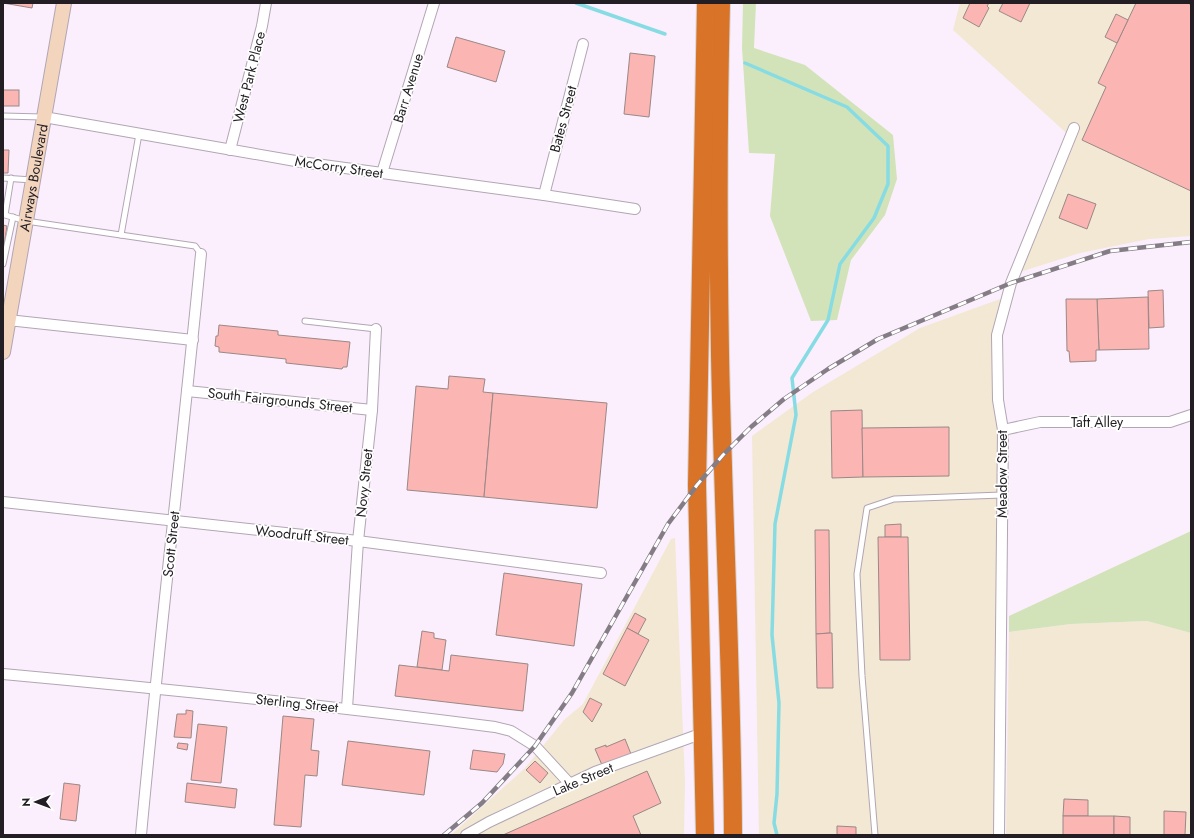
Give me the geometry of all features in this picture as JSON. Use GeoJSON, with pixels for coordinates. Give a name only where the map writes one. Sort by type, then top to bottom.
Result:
{"type":"FeatureCollection","features":[{"type":"Feature","properties":{"kind":"highway"},"geometry":{"type":"LineString","coordinates":[[706,3],[697,485],[706,835]]}},
{"type":"Feature","properties":{"kind":"highway"},"geometry":{"type":"LineString","coordinates":[[721,3],[718,160],[719,317],[733,835]]}},
{"type":"Feature","properties":{"kind":"main road","name":"Airways Boulevard"},"geometry":{"type":"LineString","coordinates":[[3,352],[8,320],[8,299],[18,268],[64,3]]}},
{"type":"Feature","properties":{"kind":"street","name":"West Park Place"},"geometry":{"type":"LineString","coordinates":[[230,150],[262,26],[266,3]]}},
{"type":"Feature","properties":{"kind":"street","name":"Barr Avenue"},"geometry":{"type":"LineString","coordinates":[[382,173],[434,3]]}},
{"type":"Feature","properties":{"kind":"street","name":"Bates Street"},"geometry":{"type":"LineString","coordinates":[[544,195],[583,44]]}},
{"type":"Feature","properties":{"kind":"street","name":"McCorry Street"},"geometry":{"type":"LineString","coordinates":[[44,116],[301,162],[635,209]]}},
{"type":"Feature","properties":{"kind":"street","name":"Meadow Street"},"geometry":{"type":"LineString","coordinates":[[999,835],[1003,430],[998,400],[997,335],[1011,283],[1074,128]]}},
{"type":"Feature","properties":{"kind":"street","name":"Scott Street"},"geometry":{"type":"LineString","coordinates":[[140,835],[201,254]]}},
{"type":"Feature","properties":{"kind":"street"},"geometry":{"type":"LineString","coordinates":[[8,320],[192,340]]}},
{"type":"Feature","properties":{"kind":"street","name":"Novy Street"},"geometry":{"type":"LineString","coordinates":[[347,708],[358,541],[372,410],[376,329]]}},
{"type":"Feature","properties":{"kind":"street","name":"South Fairgrounds Street"},"geometry":{"type":"LineString","coordinates":[[187,390],[372,410]]}},
{"type":"Feature","properties":{"kind":"street","name":"Taft Alley"},"geometry":{"type":"LineString","coordinates":[[1003,430],[1040,422],[1170,422],[1191,415]]}},
{"type":"Feature","properties":{"kind":"street","name":"Woodruff Street"},"geometry":{"type":"LineString","coordinates":[[3,502],[358,541],[601,573]]}},
{"type":"Feature","properties":{"kind":"street","name":"Sterling Street"},"geometry":{"type":"LineString","coordinates":[[3,674],[347,708],[495,727],[511,731],[535,746],[570,784]]}},
{"type":"Feature","properties":{"kind":"street","name":"Lake Street"},"geometry":{"type":"LineString","coordinates":[[466,835],[489,822],[595,772],[703,732]]}},
{"type":"Feature","properties":{"kind":"lane"},"geometry":{"type":"LineString","coordinates":[[3,116],[44,116]]}},
{"type":"Feature","properties":{"kind":"lane"},"geometry":{"type":"LineString","coordinates":[[121,235],[139,134]]}},
{"type":"Feature","properties":{"kind":"lane"},"geometry":{"type":"LineString","coordinates":[[3,178],[33,180]]}},
{"type":"Feature","properties":{"kind":"lane"},"geometry":{"type":"LineString","coordinates":[[11,178],[4,215],[26,220],[195,246],[201,254]]}},
{"type":"Feature","properties":{"kind":"lane"},"geometry":{"type":"LineString","coordinates":[[12,217],[3,264],[18,268]]}},
{"type":"Feature","properties":{"kind":"lane"},"geometry":{"type":"LineString","coordinates":[[305,321],[376,329]]}},
{"type":"Feature","properties":{"kind":"lane"},"geometry":{"type":"LineString","coordinates":[[875,835],[862,676],[857,574],[867,508],[894,499],[1002,494]]}},
{"type":"Feature","properties":{"kind":"shaded area"},"geometry":{"type":"Polygon","coordinates":[[[960,3],[1191,3],[1191,236],[1149,239],[1080,253],[1020,272],[1074,140],[953,30],[960,3]]]}},
{"type":"Feature","properties":{"kind":"shaded area"},"geometry":{"type":"Polygon","coordinates":[[[1000,299],[994,835],[759,835],[752,436],[813,392],[920,328],[1000,299]]]}},
{"type":"Feature","properties":{"kind":"shaded area"},"geometry":{"type":"Polygon","coordinates":[[[675,538],[685,781],[684,835],[451,835],[525,768],[564,720],[583,704],[671,539],[675,538]]]}},
{"type":"Feature","properties":{"kind":"shaded area"},"geometry":{"type":"Polygon","coordinates":[[[1147,621],[1191,633],[1191,835],[1006,835],[1009,632],[1071,624],[1147,621]]]}},
{"type":"Feature","properties":{"kind":"green space"},"geometry":{"type":"Polygon","coordinates":[[[743,3],[756,3],[754,48],[805,65],[893,135],[897,179],[885,215],[851,260],[837,320],[811,321],[770,216],[775,154],[749,153],[742,48],[743,3]]]}},
{"type":"Feature","properties":{"kind":"green space"},"geometry":{"type":"Polygon","coordinates":[[[1191,531],[1191,633],[1147,621],[1071,624],[1009,632],[1009,616],[1191,531]]]}},
{"type":"Feature","properties":{"kind":"building"},"geometry":{"type":"Polygon","coordinates":[[[3,3],[33,3],[32,8],[3,3]]]}},
{"type":"Feature","properties":{"kind":"building"},"geometry":{"type":"Polygon","coordinates":[[[970,3],[989,3],[987,6],[989,8],[979,27],[963,18],[970,3]]]}},
{"type":"Feature","properties":{"kind":"building"},"geometry":{"type":"Polygon","coordinates":[[[1003,3],[1030,3],[1021,22],[999,11],[1003,3]]]}},
{"type":"Feature","properties":{"kind":"building"},"geometry":{"type":"Polygon","coordinates":[[[1136,3],[1188,3],[1191,5],[1191,191],[1082,140],[1106,87],[1098,83],[1136,3]]]}},
{"type":"Feature","properties":{"kind":"building"},"geometry":{"type":"Polygon","coordinates":[[[1116,14],[1128,20],[1117,43],[1105,37],[1116,14]]]}},
{"type":"Feature","properties":{"kind":"building"},"geometry":{"type":"Polygon","coordinates":[[[456,37],[505,51],[496,82],[447,67],[456,37]]]}},
{"type":"Feature","properties":{"kind":"building"},"geometry":{"type":"Polygon","coordinates":[[[630,53],[655,56],[649,117],[624,114],[630,53]]]}},
{"type":"Feature","properties":{"kind":"building"},"geometry":{"type":"Polygon","coordinates":[[[3,90],[19,90],[19,106],[3,106],[3,90]]]}},
{"type":"Feature","properties":{"kind":"building"},"geometry":{"type":"Polygon","coordinates":[[[3,150],[9,150],[8,173],[3,173],[3,150]]]}},
{"type":"Feature","properties":{"kind":"building"},"geometry":{"type":"Polygon","coordinates":[[[1068,194],[1096,204],[1087,229],[1059,218],[1068,194]]]}},
{"type":"Feature","properties":{"kind":"building"},"geometry":{"type":"Polygon","coordinates":[[[3,225],[7,226],[3,251],[3,225]]]}},
{"type":"Feature","properties":{"kind":"building"},"geometry":{"type":"Polygon","coordinates":[[[1163,290],[1164,327],[1149,328],[1148,291],[1163,290]]]}},
{"type":"Feature","properties":{"kind":"building"},"geometry":{"type":"Polygon","coordinates":[[[1148,297],[1149,349],[1099,350],[1097,299],[1148,297]]]}},
{"type":"Feature","properties":{"kind":"building"},"geometry":{"type":"Polygon","coordinates":[[[1066,299],[1097,299],[1099,350],[1096,350],[1096,361],[1070,362],[1069,351],[1067,351],[1066,299]]]}},
{"type":"Feature","properties":{"kind":"building"},"geometry":{"type":"Polygon","coordinates":[[[219,325],[278,331],[278,335],[350,342],[347,367],[343,367],[342,369],[286,363],[286,359],[219,352],[219,347],[215,346],[219,325]]]}},
{"type":"Feature","properties":{"kind":"building"},"geometry":{"type":"Polygon","coordinates":[[[449,376],[485,379],[483,392],[493,393],[484,497],[407,490],[416,386],[448,389],[449,376]]]}},
{"type":"Feature","properties":{"kind":"building"},"geometry":{"type":"Polygon","coordinates":[[[493,393],[607,403],[597,508],[484,497],[493,393]]]}},
{"type":"Feature","properties":{"kind":"building"},"geometry":{"type":"Polygon","coordinates":[[[862,410],[863,477],[832,478],[831,411],[862,410]]]}},
{"type":"Feature","properties":{"kind":"building"},"geometry":{"type":"Polygon","coordinates":[[[949,427],[949,476],[863,477],[862,428],[949,427]]]}},
{"type":"Feature","properties":{"kind":"building"},"geometry":{"type":"Polygon","coordinates":[[[901,524],[901,537],[885,537],[885,525],[901,524]]]}},
{"type":"Feature","properties":{"kind":"building"},"geometry":{"type":"Polygon","coordinates":[[[815,530],[829,530],[830,633],[816,634],[815,530]]]}},
{"type":"Feature","properties":{"kind":"building"},"geometry":{"type":"Polygon","coordinates":[[[878,537],[908,537],[910,660],[880,660],[878,537]]]}},
{"type":"Feature","properties":{"kind":"building"},"geometry":{"type":"Polygon","coordinates":[[[504,573],[582,584],[574,646],[496,635],[504,573]]]}},
{"type":"Feature","properties":{"kind":"building"},"geometry":{"type":"Polygon","coordinates":[[[635,613],[646,619],[638,634],[627,628],[635,613]]]}},
{"type":"Feature","properties":{"kind":"building"},"geometry":{"type":"Polygon","coordinates":[[[627,628],[649,640],[625,686],[603,674],[627,628]]]}},
{"type":"Feature","properties":{"kind":"building"},"geometry":{"type":"Polygon","coordinates":[[[422,631],[434,633],[434,638],[446,640],[442,670],[417,667],[422,631]]]}},
{"type":"Feature","properties":{"kind":"building"},"geometry":{"type":"Polygon","coordinates":[[[832,633],[833,688],[817,688],[816,634],[832,633]]]}},
{"type":"Feature","properties":{"kind":"building"},"geometry":{"type":"Polygon","coordinates":[[[451,655],[528,664],[523,711],[395,696],[399,665],[449,671],[451,655]]]}},
{"type":"Feature","properties":{"kind":"building"},"geometry":{"type":"Polygon","coordinates":[[[590,698],[602,704],[592,722],[583,712],[590,698]]]}},
{"type":"Feature","properties":{"kind":"building"},"geometry":{"type":"Polygon","coordinates":[[[186,710],[193,711],[191,738],[174,737],[177,714],[186,714],[186,710]]]}},
{"type":"Feature","properties":{"kind":"building"},"geometry":{"type":"Polygon","coordinates":[[[283,716],[314,719],[311,750],[319,751],[317,776],[305,775],[301,827],[274,825],[283,716]]]}},
{"type":"Feature","properties":{"kind":"building"},"geometry":{"type":"Polygon","coordinates":[[[198,724],[227,727],[221,783],[191,780],[198,724]]]}},
{"type":"Feature","properties":{"kind":"building"},"geometry":{"type":"Polygon","coordinates":[[[625,739],[631,754],[602,765],[595,749],[606,745],[606,747],[625,739]]]}},
{"type":"Feature","properties":{"kind":"building"},"geometry":{"type":"Polygon","coordinates":[[[348,741],[430,751],[424,795],[342,785],[348,741]]]}},
{"type":"Feature","properties":{"kind":"building"},"geometry":{"type":"Polygon","coordinates":[[[178,743],[188,744],[187,750],[177,748],[178,743]]]}},
{"type":"Feature","properties":{"kind":"building"},"geometry":{"type":"Polygon","coordinates":[[[473,750],[505,754],[503,764],[497,772],[470,769],[473,750]]]}},
{"type":"Feature","properties":{"kind":"building"},"geometry":{"type":"Polygon","coordinates":[[[535,761],[548,773],[540,783],[526,770],[535,761]]]}},
{"type":"Feature","properties":{"kind":"building"},"geometry":{"type":"Polygon","coordinates":[[[647,771],[661,803],[633,816],[641,835],[503,835],[647,771]]]}},
{"type":"Feature","properties":{"kind":"building"},"geometry":{"type":"Polygon","coordinates":[[[64,783],[80,785],[76,821],[60,819],[64,783]]]}},
{"type":"Feature","properties":{"kind":"building"},"geometry":{"type":"Polygon","coordinates":[[[187,783],[237,789],[235,808],[185,802],[187,783]]]}},
{"type":"Feature","properties":{"kind":"building"},"geometry":{"type":"Polygon","coordinates":[[[1064,799],[1088,800],[1088,816],[1063,816],[1064,799]]]}},
{"type":"Feature","properties":{"kind":"building"},"geometry":{"type":"Polygon","coordinates":[[[1164,811],[1186,812],[1185,835],[1164,835],[1164,811]]]}},
{"type":"Feature","properties":{"kind":"building"},"geometry":{"type":"Polygon","coordinates":[[[1063,816],[1114,816],[1114,835],[1063,835],[1063,816]]]}},
{"type":"Feature","properties":{"kind":"building"},"geometry":{"type":"Polygon","coordinates":[[[1114,816],[1130,817],[1130,835],[1114,835],[1114,816]]]}},
{"type":"Feature","properties":{"kind":"building"},"geometry":{"type":"Polygon","coordinates":[[[837,826],[856,827],[856,835],[837,835],[837,826]]]}},
{"type":"Feature","properties":{"kind":"waterway"},"geometry":{"type":"LineString","coordinates":[[576,3],[665,34]]}},
{"type":"Feature","properties":{"kind":"waterway"},"geometry":{"type":"LineString","coordinates":[[745,63],[847,107],[888,146],[888,184],[874,218],[840,264],[828,320],[792,378],[796,415],[775,524],[772,635],[779,703],[777,794],[774,823],[777,835]]}},
{"type":"Feature","properties":{"kind":"railway"},"geometry":{"type":"LineString","coordinates":[[444,835],[482,803],[535,746],[572,693],[668,524],[697,485],[723,455],[751,427],[784,399],[828,369],[878,339],[1011,283],[1110,251],[1191,242]]}}]}
